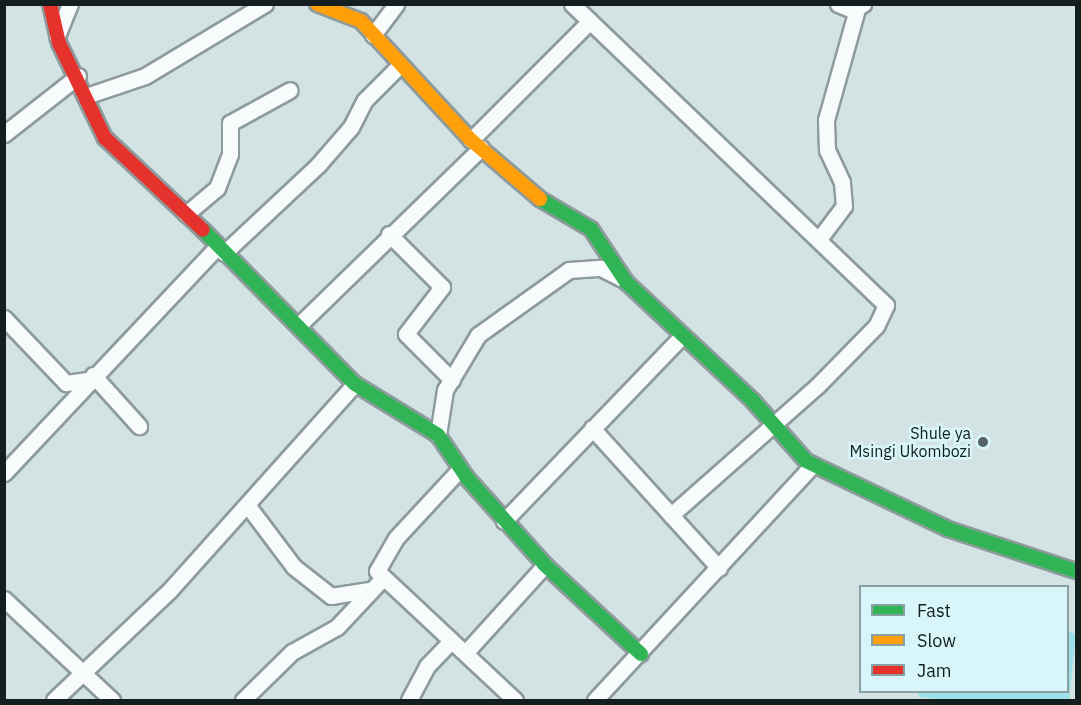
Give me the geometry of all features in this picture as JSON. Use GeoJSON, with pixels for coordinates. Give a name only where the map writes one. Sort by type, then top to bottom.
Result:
{"type":"FeatureCollection","features":[{"type":"Feature","properties":{"kind":"street"},"geometry":{"type":"LineString","coordinates":[[50,4],[57,36],[78,76],[105,138],[299,325],[355,384],[438,435],[460,469],[545,566],[641,654]]}},
{"type":"Feature","properties":{"kind":"street"},"geometry":{"type":"LineString","coordinates":[[57,36],[70,4]]}},
{"type":"Feature","properties":{"kind":"street"},"geometry":{"type":"LineString","coordinates":[[86,96],[145,76],[265,4]]}},
{"type":"Feature","properties":{"kind":"street"},"geometry":{"type":"LineString","coordinates":[[316,4],[361,21],[398,67],[476,144],[536,197],[591,229],[626,282],[774,422],[812,466],[948,529],[1077,571]]}},
{"type":"Feature","properties":{"kind":"street"},"geometry":{"type":"LineString","coordinates":[[373,35],[396,4]]}},
{"type":"Feature","properties":{"kind":"street"},"geometry":{"type":"LineString","coordinates":[[572,4],[588,14],[882,298],[886,312],[817,386],[671,515]]}},
{"type":"Feature","properties":{"kind":"street"},"geometry":{"type":"LineString","coordinates":[[819,239],[844,206],[842,182],[827,150],[826,120],[860,7],[838,4]]}},
{"type":"Feature","properties":{"kind":"street"},"geometry":{"type":"LineString","coordinates":[[299,325],[476,144],[588,14]]}},
{"type":"Feature","properties":{"kind":"street"},"geometry":{"type":"LineString","coordinates":[[4,473],[70,404],[91,378],[220,250],[318,165],[351,127],[364,100],[398,67]]}},
{"type":"Feature","properties":{"kind":"street"},"geometry":{"type":"LineString","coordinates":[[4,134],[78,76]]}},
{"type":"Feature","properties":{"kind":"street"},"geometry":{"type":"LineString","coordinates":[[186,214],[217,188],[230,154],[230,123],[290,90]]}},
{"type":"Feature","properties":{"kind":"street"},"geometry":{"type":"LineString","coordinates":[[389,234],[442,287],[406,334],[452,380]]}},
{"type":"Feature","properties":{"kind":"street"},"geometry":{"type":"LineString","coordinates":[[438,435],[441,401],[478,335],[514,315],[553,279],[569,270],[601,268],[626,282]]}},
{"type":"Feature","properties":{"kind":"street"},"geometry":{"type":"LineString","coordinates":[[4,318],[66,383],[70,404]]}},
{"type":"Feature","properties":{"kind":"street"},"geometry":{"type":"LineString","coordinates":[[504,521],[682,336]]}},
{"type":"Feature","properties":{"kind":"street"},"geometry":{"type":"LineString","coordinates":[[66,383],[91,378]]}},
{"type":"Feature","properties":{"kind":"street"},"geometry":{"type":"LineString","coordinates":[[91,378],[139,426]]}},
{"type":"Feature","properties":{"kind":"street"},"geometry":{"type":"LineString","coordinates":[[54,700],[248,507],[355,384]]}},
{"type":"Feature","properties":{"kind":"street"},"geometry":{"type":"LineString","coordinates":[[592,428],[718,568]]}},
{"type":"Feature","properties":{"kind":"street"},"geometry":{"type":"LineString","coordinates":[[595,700],[641,654],[812,466]]}},
{"type":"Feature","properties":{"kind":"street"},"geometry":{"type":"LineString","coordinates":[[460,469],[380,559],[376,568],[382,579],[452,641],[467,651],[515,700]]}},
{"type":"Feature","properties":{"kind":"street"},"geometry":{"type":"LineString","coordinates":[[248,507],[294,567],[331,596],[368,590]]}},
{"type":"Feature","properties":{"kind":"street"},"geometry":{"type":"LineString","coordinates":[[467,651],[545,566]]}},
{"type":"Feature","properties":{"kind":"street"},"geometry":{"type":"LineString","coordinates":[[243,700],[286,657],[337,627],[368,590],[382,579]]}},
{"type":"Feature","properties":{"kind":"street"},"geometry":{"type":"LineString","coordinates":[[4,599],[112,700]]}},
{"type":"Feature","properties":{"kind":"street"},"geometry":{"type":"LineString","coordinates":[[409,700],[427,666],[452,641]]}},
{"type":"Feature","properties":{"kind":"shaded area"},"geometry":{"type":"Polygon","coordinates":[[[1069,631],[1076,634],[1069,700],[948,700],[920,697],[918,693],[1069,693],[1069,631]]]}},
{"type":"Feature","properties":{"kind":"traffic: fast"},"geometry":{"type":"LineString","coordinates":[[540,199],[591,229],[626,282],[753,401],[806,461],[948,529],[1076,571]]}},
{"type":"Feature","properties":{"kind":"traffic: fast"},"geometry":{"type":"LineString","coordinates":[[203,230],[355,384],[438,435],[467,478],[545,565],[641,654]]}},
{"type":"Feature","properties":{"kind":"traffic: slow"},"geometry":{"type":"LineString","coordinates":[[317,4],[361,21],[471,140],[540,199]]}},
{"type":"Feature","properties":{"kind":"traffic: jam"},"geometry":{"type":"LineString","coordinates":[[50,4],[59,43],[105,138],[203,230]]}},
{"type":"Feature","properties":{"kind":"place","name":"Shule ya Msingi Ukombozi"},"geometry":{"type":"Point","coordinates":[983,442]}}]}
